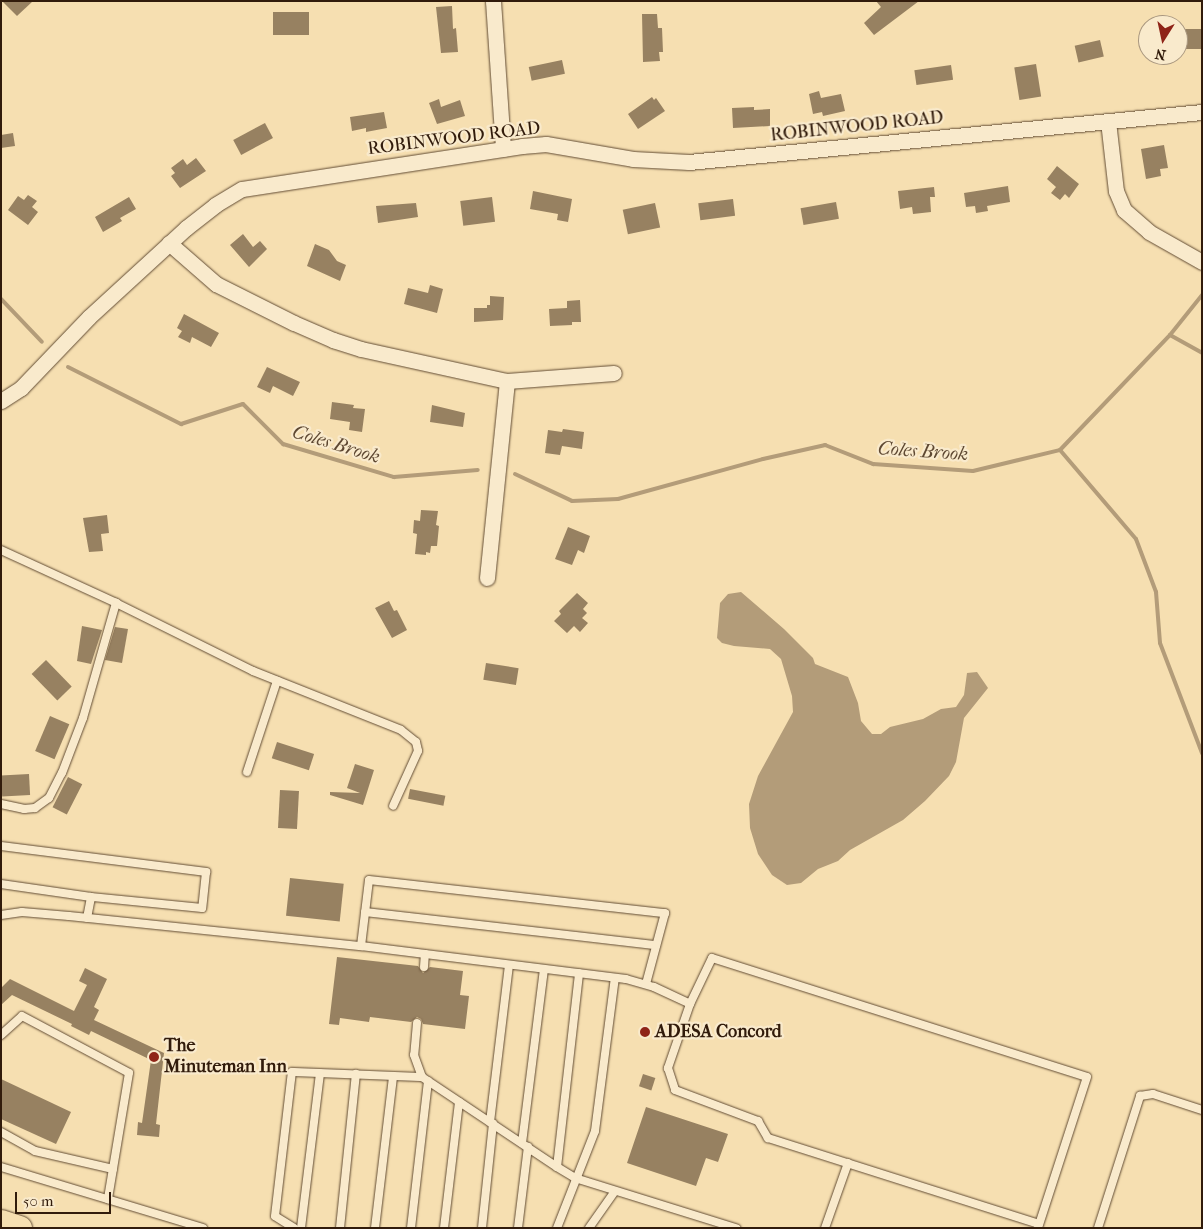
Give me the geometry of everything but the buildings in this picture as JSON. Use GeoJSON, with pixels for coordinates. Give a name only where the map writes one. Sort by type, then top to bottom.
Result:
{"type":"FeatureCollection","features":[{"type":"Feature","properties":{"kind":"highway"},"geometry":{"type":"LineString","coordinates":[[1,1222],[20,1228]]}},
{"type":"Feature","properties":{"kind":"street"},"geometry":{"type":"LineString","coordinates":[[493,1],[503,148]]}},
{"type":"Feature","properties":{"kind":"street","name":"ROBINWOOD ROAD"},"geometry":{"type":"LineString","coordinates":[[1,401],[21,388],[89,318],[169,243],[215,204],[242,189],[503,148],[546,144],[633,159],[689,162],[1202,112]]}},
{"type":"Feature","properties":{"kind":"street"},"geometry":{"type":"LineString","coordinates":[[1108,121],[1116,191],[1124,210],[1149,232],[1202,262]]}},
{"type":"Feature","properties":{"kind":"street"},"geometry":{"type":"LineString","coordinates":[[169,243],[216,284],[333,340],[388,356],[508,381],[614,374]]}},
{"type":"Feature","properties":{"kind":"street"},"geometry":{"type":"LineString","coordinates":[[487,578],[508,381]]}},
{"type":"Feature","properties":{"kind":"lane"},"geometry":{"type":"LineString","coordinates":[[1,550],[277,681],[401,730],[416,742],[418,751],[416,760],[393,806]]}},
{"type":"Feature","properties":{"kind":"lane"},"geometry":{"type":"LineString","coordinates":[[1,804],[24,809],[35,808],[49,798],[62,773],[83,718],[116,603]]}},
{"type":"Feature","properties":{"kind":"lane"},"geometry":{"type":"LineString","coordinates":[[247,772],[277,681]]}},
{"type":"Feature","properties":{"kind":"lane"},"geometry":{"type":"LineString","coordinates":[[1,846],[206,872],[202,908],[91,897],[1,884]]}},
{"type":"Feature","properties":{"kind":"lane"},"geometry":{"type":"LineString","coordinates":[[361,946],[369,880],[665,913],[646,984]]}},
{"type":"Feature","properties":{"kind":"lane"},"geometry":{"type":"LineString","coordinates":[[87,918],[91,897]]}},
{"type":"Feature","properties":{"kind":"lane"},"geometry":{"type":"LineString","coordinates":[[1,916],[22,912],[87,918],[361,946],[615,978],[646,984],[690,1004]]}},
{"type":"Feature","properties":{"kind":"lane"},"geometry":{"type":"LineString","coordinates":[[365,912],[656,946]]}},
{"type":"Feature","properties":{"kind":"lane"},"geometry":{"type":"LineString","coordinates":[[424,967],[425,954]]}},
{"type":"Feature","properties":{"kind":"lane"},"geometry":{"type":"LineString","coordinates":[[712,958],[1086,1077],[1039,1226],[768,1138],[758,1121],[675,1090],[668,1068],[690,1004],[712,958]]}},
{"type":"Feature","properties":{"kind":"lane"},"geometry":{"type":"LineString","coordinates":[[482,1228],[509,965]]}},
{"type":"Feature","properties":{"kind":"lane"},"geometry":{"type":"LineString","coordinates":[[518,1228],[544,969]]}},
{"type":"Feature","properties":{"kind":"lane"},"geometry":{"type":"LineString","coordinates":[[557,1167],[579,974]]}},
{"type":"Feature","properties":{"kind":"lane"},"geometry":{"type":"LineString","coordinates":[[557,1228],[595,1131],[615,978]]}},
{"type":"Feature","properties":{"kind":"lane"},"geometry":{"type":"LineString","coordinates":[[1,1035],[22,1016],[129,1073],[108,1199]]}},
{"type":"Feature","properties":{"kind":"lane"},"geometry":{"type":"LineString","coordinates":[[411,1228],[425,1079],[414,1055],[417,1023]]}},
{"type":"Feature","properties":{"kind":"lane"},"geometry":{"type":"LineString","coordinates":[[294,1228],[275,1216],[292,1072],[425,1079],[575,1178],[736,1228]]}},
{"type":"Feature","properties":{"kind":"lane"},"geometry":{"type":"LineString","coordinates":[[301,1228],[320,1073]]}},
{"type":"Feature","properties":{"kind":"lane"},"geometry":{"type":"LineString","coordinates":[[340,1228],[356,1074]]}},
{"type":"Feature","properties":{"kind":"lane"},"geometry":{"type":"LineString","coordinates":[[375,1228],[393,1076]]}},
{"type":"Feature","properties":{"kind":"lane"},"geometry":{"type":"LineString","coordinates":[[1098,1228],[1140,1096],[1153,1094],[1202,1110]]}},
{"type":"Feature","properties":{"kind":"lane"},"geometry":{"type":"LineString","coordinates":[[444,1228],[459,1102]]}},
{"type":"Feature","properties":{"kind":"lane"},"geometry":{"type":"LineString","coordinates":[[1,1132],[36,1151],[113,1169]]}},
{"type":"Feature","properties":{"kind":"lane"},"geometry":{"type":"LineString","coordinates":[[825,1228],[848,1163]]}},
{"type":"Feature","properties":{"kind":"lane"},"geometry":{"type":"LineString","coordinates":[[1,1167],[203,1228]]}},
{"type":"Feature","properties":{"kind":"lane"},"geometry":{"type":"LineString","coordinates":[[589,1228],[615,1191]]}},
{"type":"Feature","properties":{"kind":"shaded area"},"geometry":{"type":"Polygon","coordinates":[[[741,592],[784,629],[813,658],[815,664],[848,677],[858,703],[861,721],[872,734],[881,734],[890,727],[923,719],[941,709],[956,707],[964,695],[967,673],[977,672],[988,688],[964,718],[956,762],[949,776],[903,820],[850,850],[838,861],[818,869],[801,883],[787,885],[772,875],[758,854],[750,828],[749,804],[758,776],[793,712],[792,696],[781,659],[770,649],[734,646],[722,643],[717,638],[720,603],[728,594],[741,592]]]}},
{"type":"Feature","properties":{"kind":"waterway"},"geometry":{"type":"LineString","coordinates":[[1060,450],[1170,335],[1202,295]]}},
{"type":"Feature","properties":{"kind":"waterway","name":"Coles Brook"},"geometry":{"type":"LineString","coordinates":[[1,299],[42,342]]}},
{"type":"Feature","properties":{"kind":"waterway"},"geometry":{"type":"LineString","coordinates":[[1170,335],[1202,353]]}},
{"type":"Feature","properties":{"kind":"waterway","name":"Coles Brook"},"geometry":{"type":"LineString","coordinates":[[68,367],[181,424],[243,404],[283,444],[394,477],[478,470]]}},
{"type":"Feature","properties":{"kind":"waterway","name":"Coles Brook"},"geometry":{"type":"LineString","coordinates":[[515,474],[572,501],[618,499],[763,459],[825,445],[873,464],[973,471],[1060,450],[1136,539],[1156,592],[1160,643],[1202,753]]}},
{"type":"Feature","properties":{"kind":"place","name":"ADESA Concord"},"geometry":{"type":"Point","coordinates":[645,1032]}},
{"type":"Feature","properties":{"kind":"place","name":"The Minuteman Inn"},"geometry":{"type":"Point","coordinates":[154,1057]}}]}
